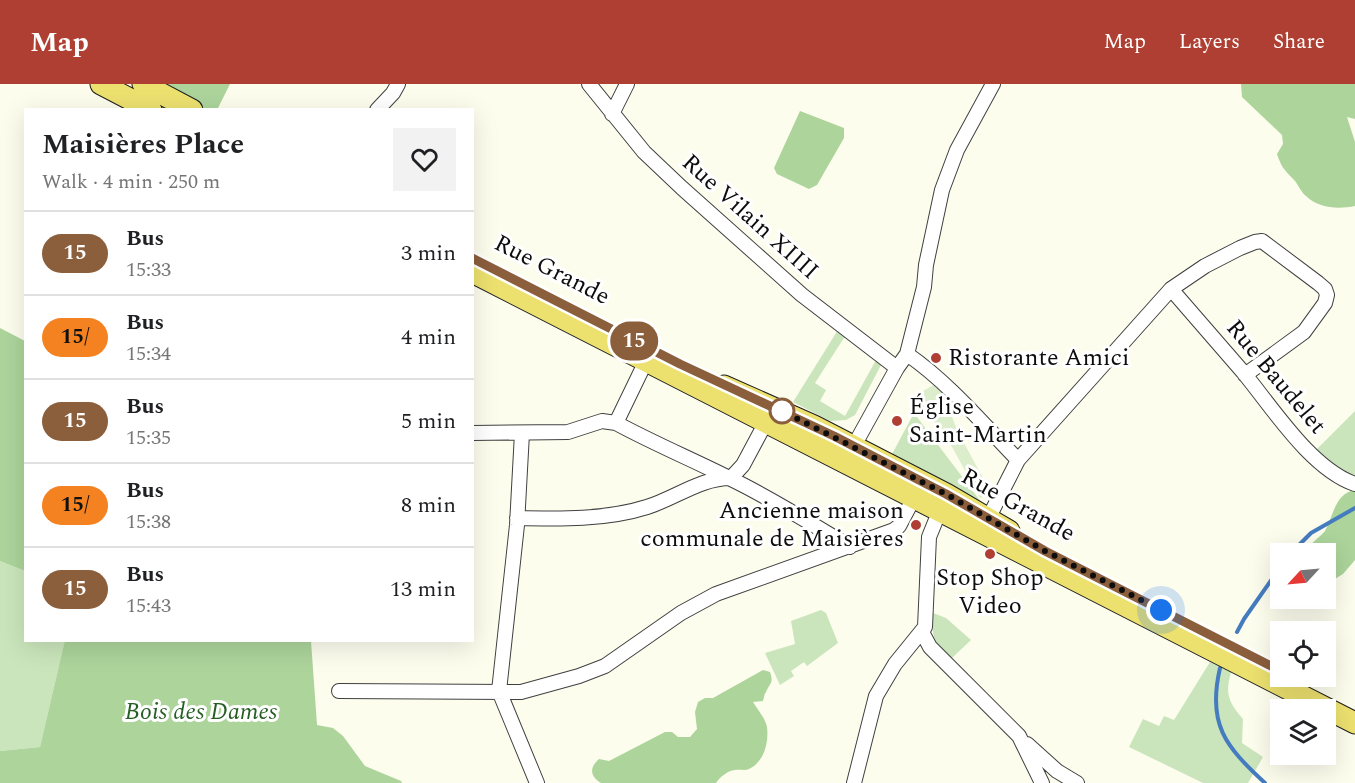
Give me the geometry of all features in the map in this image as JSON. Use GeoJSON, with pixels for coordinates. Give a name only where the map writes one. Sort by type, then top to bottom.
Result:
{"type":"FeatureCollection","features":[{"type":"Feature","properties":{"kind":"main road"},"geometry":{"type":"LineString","coordinates":[[100,84],[147,108]]}},
{"type":"Feature","properties":{"kind":"main road"},"geometry":{"type":"LineString","coordinates":[[143,84],[188,108]]}},
{"type":"Feature","properties":{"kind":"main road","name":"Rue Grande"},"geometry":{"type":"LineString","coordinates":[[474,259],[680,364],[814,426],[849,454]]}},
{"type":"Feature","properties":{"kind":"main road","name":"Rue Grande"},"geometry":{"type":"LineString","coordinates":[[474,273],[766,422],[849,454],[943,502],[1176,630],[1355,723]]}},
{"type":"Feature","properties":{"kind":"main road","name":"Rue Grande"},"geometry":{"type":"LineString","coordinates":[[943,502],[988,519],[1270,665]]}},
{"type":"Feature","properties":{"kind":"main road"},"geometry":{"type":"LineString","coordinates":[[1312,687],[1355,709]]}},
{"type":"Feature","properties":{"kind":"street"},"geometry":{"type":"LineString","coordinates":[[379,108],[398,84]]}},
{"type":"Feature","properties":{"kind":"street","name":"Rue Vilain XIIII"},"geometry":{"type":"LineString","coordinates":[[589,84],[644,152],[735,236],[802,295],[897,368]]}},
{"type":"Feature","properties":{"kind":"street"},"geometry":{"type":"LineString","coordinates":[[612,114],[627,84]]}},
{"type":"Feature","properties":{"kind":"street"},"geometry":{"type":"LineString","coordinates":[[849,454],[907,354],[924,287],[926,264],[942,190],[957,150],[993,84]]}},
{"type":"Feature","properties":{"kind":"street"},"geometry":{"type":"LineString","coordinates":[[988,519],[1018,460],[1172,289],[1205,266],[1258,241],[1266,243],[1324,289],[1327,295],[1304,332],[1245,375]]}},
{"type":"Feature","properties":{"kind":"street","name":"Rue Baudelet"},"geometry":{"type":"LineString","coordinates":[[1172,289],[1291,433],[1334,473],[1355,484]]}},
{"type":"Feature","properties":{"kind":"street"},"geometry":{"type":"LineString","coordinates":[[907,354],[956,396],[1018,460]]}},
{"type":"Feature","properties":{"kind":"street"},"geometry":{"type":"LineString","coordinates":[[616,423],[646,361]]}},
{"type":"Feature","properties":{"kind":"street"},"geometry":{"type":"LineString","coordinates":[[474,433],[568,432],[602,422],[616,423],[781,505],[850,547]]}},
{"type":"Feature","properties":{"kind":"street"},"geometry":{"type":"LineString","coordinates":[[517,518],[567,520],[638,510],[710,480],[730,478],[742,465],[766,422]]}},
{"type":"Feature","properties":{"kind":"street"},"geometry":{"type":"LineString","coordinates":[[522,434],[517,518],[500,691],[537,783]]}},
{"type":"Feature","properties":{"kind":"street"},"geometry":{"type":"LineString","coordinates":[[339,691],[521,692],[592,672],[605,666],[681,613],[716,594],[894,530],[899,526],[918,490]]}},
{"type":"Feature","properties":{"kind":"street"},"geometry":{"type":"LineString","coordinates":[[854,783],[876,696],[895,664],[921,632],[926,620],[929,537],[943,502]]}},
{"type":"Feature","properties":{"kind":"street"},"geometry":{"type":"LineString","coordinates":[[921,632],[930,647],[1018,736],[1051,766],[1077,783]]}},
{"type":"Feature","properties":{"kind":"street"},"geometry":{"type":"LineString","coordinates":[[1018,736],[1042,783]]}},
{"type":"Feature","properties":{"kind":"green space"},"geometry":{"type":"Polygon","coordinates":[[[157,84],[230,84],[218,108],[204,108],[157,84]]]}},
{"type":"Feature","properties":{"kind":"green space"},"geometry":{"type":"Polygon","coordinates":[[[1241,84],[1355,84],[1355,119],[1347,117],[1355,142],[1355,206],[1336,208],[1323,206],[1304,194],[1284,169],[1277,154],[1283,144],[1282,135],[1242,97],[1241,84]]]}},
{"type":"Feature","properties":{"kind":"green space"},"geometry":{"type":"Polygon","coordinates":[[[800,111],[844,128],[844,138],[817,185],[809,189],[777,174],[774,168],[800,111]]]}},
{"type":"Feature","properties":{"kind":"green space"},"geometry":{"type":"Polygon","coordinates":[[[841,325],[849,330],[815,383],[826,390],[820,401],[845,416],[876,360],[881,365],[855,415],[846,420],[830,421],[793,402],[841,325]]]}},
{"type":"Feature","properties":{"kind":"green space"},"geometry":{"type":"Polygon","coordinates":[[[0,328],[24,340],[24,571],[0,561],[0,328]]]}},
{"type":"Feature","properties":{"kind":"green space"},"geometry":{"type":"Polygon","coordinates":[[[939,382],[957,430],[991,493],[980,498],[946,436],[914,396],[939,382]]]}},
{"type":"Feature","properties":{"kind":"green space"},"geometry":{"type":"Polygon","coordinates":[[[1355,411],[1355,484],[1312,454],[1355,411]]]}},
{"type":"Feature","properties":{"kind":"green space"},"geometry":{"type":"Polygon","coordinates":[[[914,413],[985,507],[891,456],[914,413]]]}},
{"type":"Feature","properties":{"kind":"green space"},"geometry":{"type":"Polygon","coordinates":[[[1355,490],[1355,560],[1336,578],[1336,543],[1312,543],[1325,531],[1336,506],[1348,492],[1355,490]]]}},
{"type":"Feature","properties":{"kind":"green space"},"geometry":{"type":"Polygon","coordinates":[[[0,561],[24,571],[24,642],[65,642],[40,747],[0,751],[0,561]]]}},
{"type":"Feature","properties":{"kind":"green space"},"geometry":{"type":"Polygon","coordinates":[[[821,610],[826,613],[838,643],[807,666],[804,662],[791,671],[794,676],[780,685],[765,653],[795,644],[791,621],[821,610]]]}},
{"type":"Feature","properties":{"kind":"green space"},"geometry":{"type":"Polygon","coordinates":[[[933,613],[946,618],[971,640],[951,659],[934,639],[933,613]]]}},
{"type":"Feature","properties":{"kind":"green space","name":"Bois des Dames"},"geometry":{"type":"Polygon","coordinates":[[[65,642],[311,642],[317,725],[333,728],[343,736],[365,766],[402,783],[0,783],[0,751],[40,747],[65,642]]]}},
{"type":"Feature","properties":{"kind":"green space"},"geometry":{"type":"Polygon","coordinates":[[[1210,662],[1231,672],[1228,692],[1231,702],[1243,719],[1242,743],[1263,757],[1248,783],[1203,783],[1129,747],[1143,719],[1159,726],[1164,716],[1174,720],[1210,662]]]}},
{"type":"Feature","properties":{"kind":"green space"},"geometry":{"type":"Polygon","coordinates":[[[763,670],[770,672],[771,683],[763,701],[753,702],[766,724],[767,739],[762,757],[754,766],[747,770],[729,772],[716,783],[601,783],[593,775],[592,769],[599,759],[609,761],[665,732],[672,732],[678,737],[690,737],[697,729],[695,712],[698,702],[705,698],[713,698],[763,670]]]}},
{"type":"Feature","properties":{"kind":"waterway"},"geometry":{"type":"LineString","coordinates":[[1301,543],[1311,533],[1355,508]]}},
{"type":"Feature","properties":{"kind":"waterway"},"geometry":{"type":"LineString","coordinates":[[1237,632],[1270,582]]}},
{"type":"Feature","properties":{"kind":"waterway"},"geometry":{"type":"LineString","coordinates":[[1220,668],[1216,704],[1223,733],[1239,757],[1265,783]]}},
{"type":"Feature","properties":{"kind":"bus line","name":"15"},"geometry":{"type":"LineString","coordinates":[[474,259],[728,388],[834,436],[946,494],[1045,551],[1270,665]]}},
{"type":"Feature","properties":{"kind":"place","name":"Ristorante Amici"},"geometry":{"type":"Point","coordinates":[936,358]}},
{"type":"Feature","properties":{"kind":"place","name":"Église Saint-Martin"},"geometry":{"type":"Point","coordinates":[897,421]}},
{"type":"Feature","properties":{"kind":"place","name":"Ancienne maison communale de Maisières"},"geometry":{"type":"Point","coordinates":[916,525]}},
{"type":"Feature","properties":{"kind":"place","name":"Stop Shop Video"},"geometry":{"type":"Point","coordinates":[990,554]}},
{"type":"Feature","properties":{"kind":"route"},"geometry":{"type":"LineString","coordinates":[[782,411],[780,410],[946,494],[1045,551],[1161,610]]}}]}
